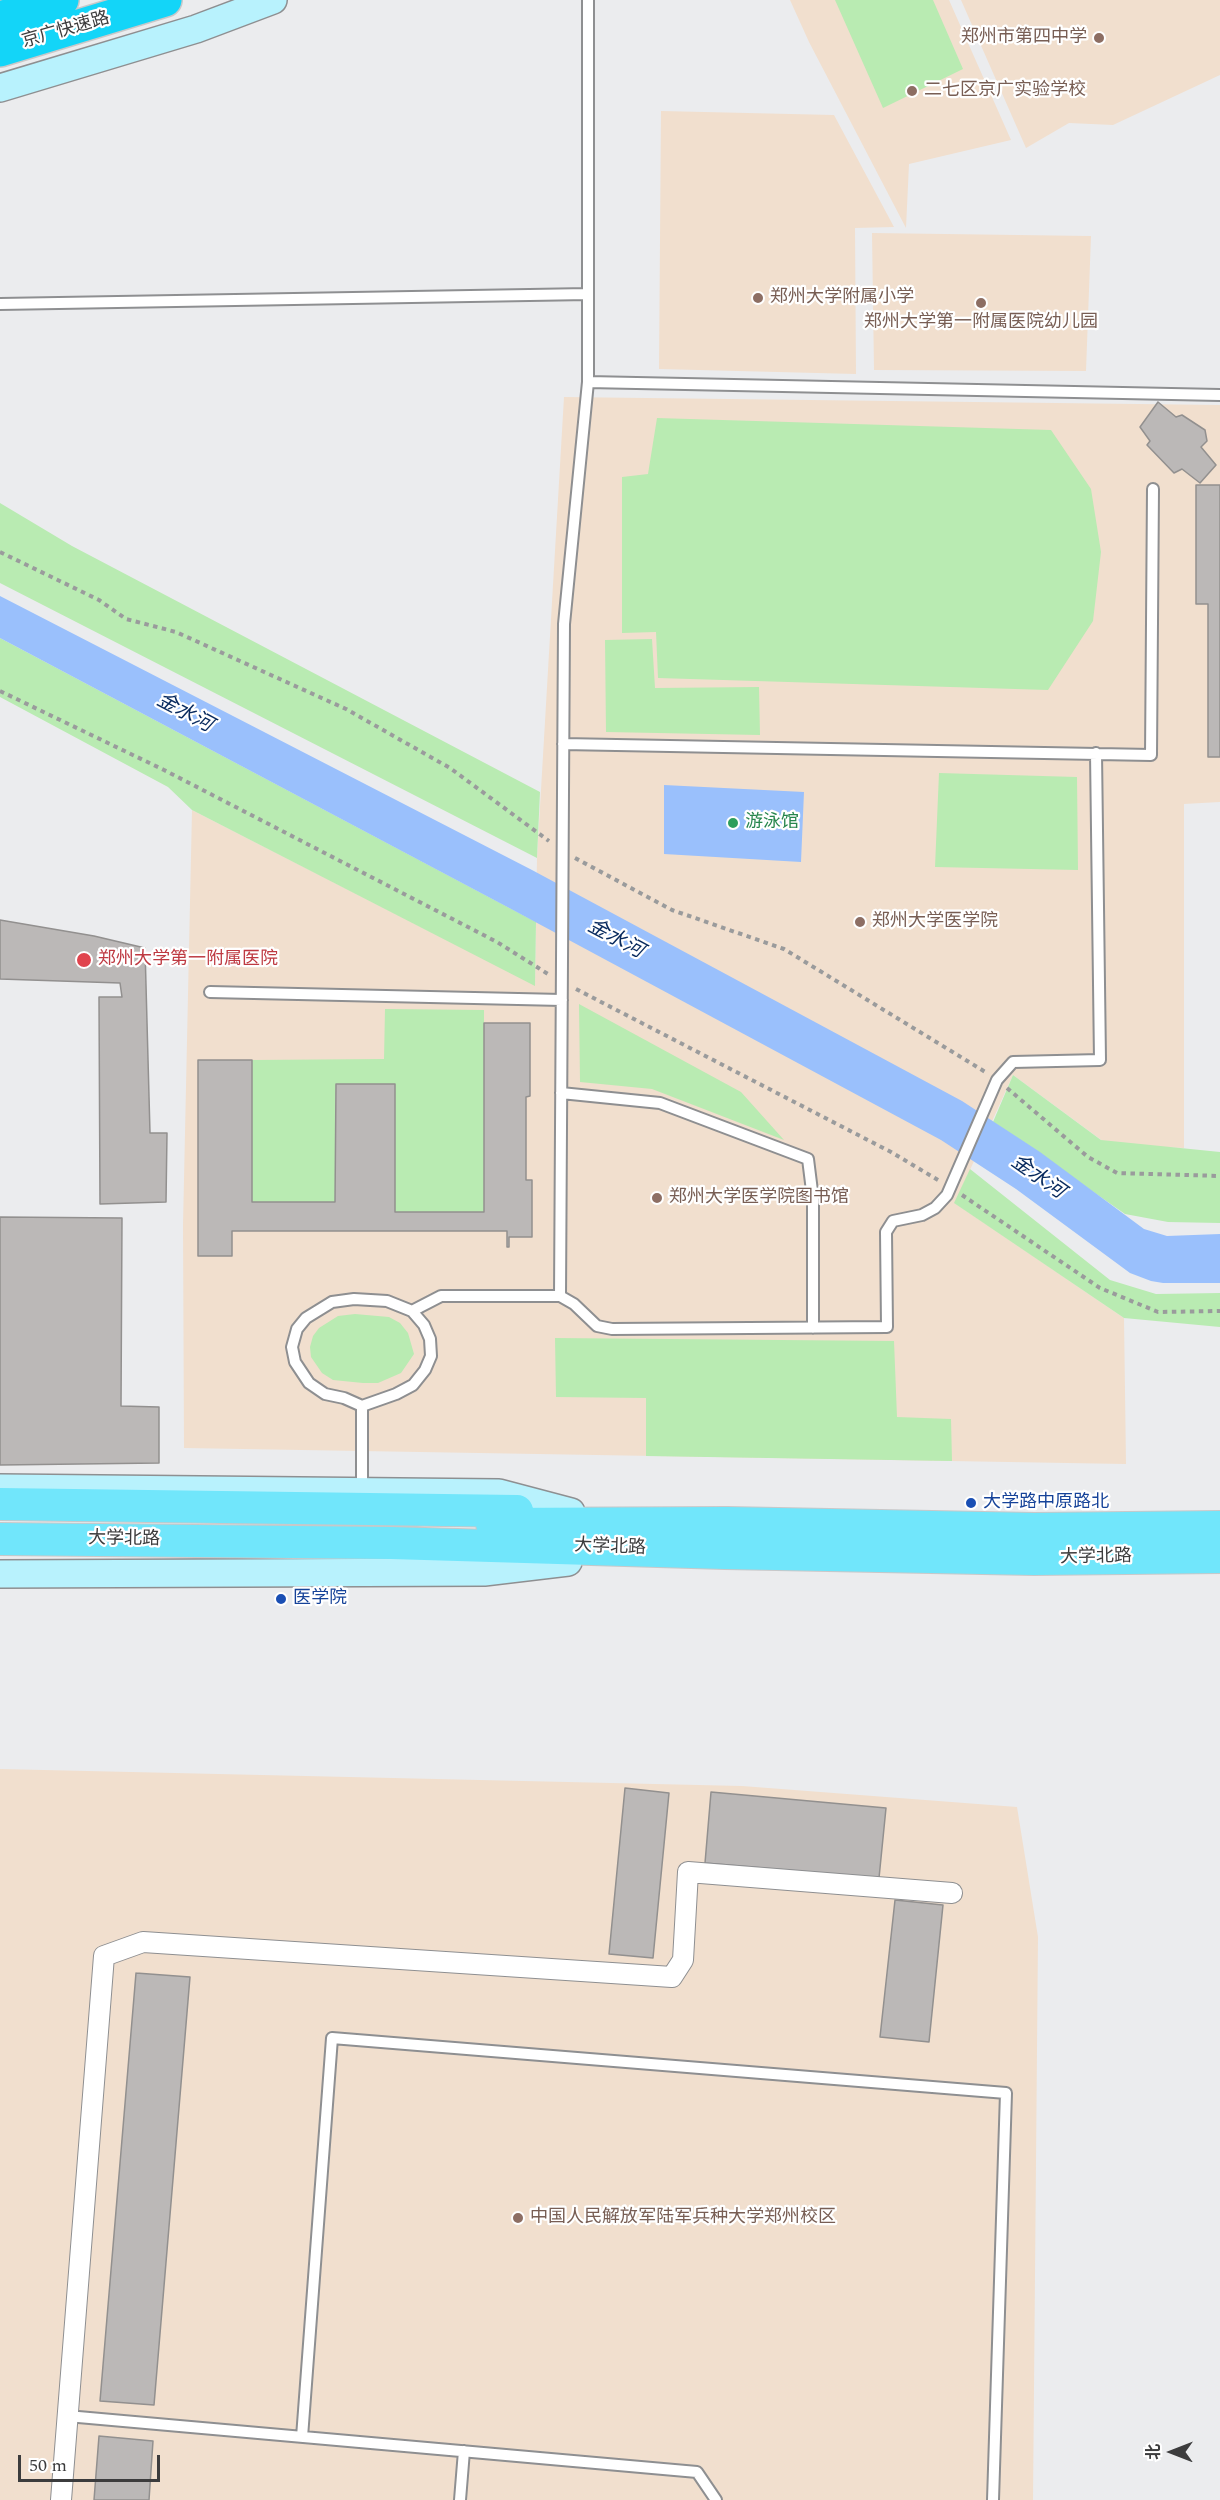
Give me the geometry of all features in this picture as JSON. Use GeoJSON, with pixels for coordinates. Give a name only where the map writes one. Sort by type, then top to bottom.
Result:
{"type":"FeatureCollection","features":[{"type":"Feature","properties":{"kind":"highway","name":"京广快速路"},"geometry":{"type":"LineString","coordinates":[[0,18],[62,0]]}},
{"type":"Feature","properties":{"kind":"highway","name":"京广快速路"},"geometry":{"type":"LineString","coordinates":[[0,50],[165,0]]}},
{"type":"Feature","properties":{"kind":"highway"},"geometry":{"type":"LineString","coordinates":[[0,62],[52,34]]}},
{"type":"Feature","properties":{"kind":"main road"},"geometry":{"type":"LineString","coordinates":[[0,1504],[571,1512],[726,1538]]}},
{"type":"Feature","properties":{"kind":"main road","name":"大学北路"},"geometry":{"type":"LineString","coordinates":[[0,1520],[391,1533],[726,1538],[1034,1529],[1220,1527]]}},
{"type":"Feature","properties":{"kind":"main road","name":"大学北路"},"geometry":{"type":"LineString","coordinates":[[0,1539],[391,1533]]}},
{"type":"Feature","properties":{"kind":"main road"},"geometry":{"type":"LineString","coordinates":[[0,1555],[568,1562],[726,1538]]}},
{"type":"Feature","properties":{"kind":"main road","name":"大学北路"},"geometry":{"type":"LineString","coordinates":[[726,1538],[1034,1559],[1220,1557]]}},
{"type":"Feature","properties":{"kind":"street"},"geometry":{"type":"LineString","coordinates":[[0,88],[196,29],[273,0]]}},
{"type":"Feature","properties":{"kind":"street"},"geometry":{"type":"LineString","coordinates":[[0,1488],[499,1493],[571,1512]]}},
{"type":"Feature","properties":{"kind":"street"},"geometry":{"type":"LineString","coordinates":[[0,1574],[484,1572],[568,1562]]}},
{"type":"Feature","properties":{"kind":"street"},"geometry":{"type":"LineString","coordinates":[[61,2500],[104,1956],[143,1942],[672,1977],[683,1960],[688,1872],[952,1893]]}},
{"type":"Feature","properties":{"kind":"lane"},"geometry":{"type":"LineString","coordinates":[[560,1296],[564,624],[588,382],[588,0]]}},
{"type":"Feature","properties":{"kind":"lane"},"geometry":{"type":"LineString","coordinates":[[0,304],[588,294]]}},
{"type":"Feature","properties":{"kind":"lane"},"geometry":{"type":"LineString","coordinates":[[588,382],[1220,395]]}},
{"type":"Feature","properties":{"kind":"lane"},"geometry":{"type":"LineString","coordinates":[[563,744],[1151,755],[1153,489]]}},
{"type":"Feature","properties":{"kind":"lane"},"geometry":{"type":"LineString","coordinates":[[412,1311],[441,1296],[560,1296],[574,1304],[597,1326],[612,1329],[887,1327],[886,1232],[893,1221],[922,1215],[935,1208],[950,1188],[997,1080],[1013,1062],[1100,1060],[1096,753]]}},
{"type":"Feature","properties":{"kind":"lane"},"geometry":{"type":"LineString","coordinates":[[210,992],[562,1000]]}},
{"type":"Feature","properties":{"kind":"lane"},"geometry":{"type":"LineString","coordinates":[[561,1093],[660,1103],[808,1159],[813,1199],[813,1328]]}},
{"type":"Feature","properties":{"kind":"lane"},"geometry":{"type":"LineString","coordinates":[[374,1299],[396,1304],[412,1311],[423,1325],[429,1339],[431,1356],[425,1371],[413,1384],[396,1394],[362,1406],[344,1398],[325,1394],[309,1383],[295,1362],[292,1347],[297,1329],[306,1318],[332,1302],[374,1299]]}},
{"type":"Feature","properties":{"kind":"lane"},"geometry":{"type":"LineString","coordinates":[[362,1406],[362,1492]]}},
{"type":"Feature","properties":{"kind":"lane"},"geometry":{"type":"LineString","coordinates":[[302,2437],[332,2038],[1006,2093],[993,2500]]}},
{"type":"Feature","properties":{"kind":"lane"},"geometry":{"type":"LineString","coordinates":[[67,2416],[698,2472],[716,2500]]}},
{"type":"Feature","properties":{"kind":"lane"},"geometry":{"type":"LineString","coordinates":[[460,2500],[464,2451]]}},
{"type":"Feature","properties":{"kind":"path"},"geometry":{"type":"LineString","coordinates":[[0,552],[99,600],[126,619],[176,632],[346,709],[450,768],[562,851],[672,910],[784,949],[997,1080],[1088,1157],[1117,1173],[1220,1176]]}},
{"type":"Feature","properties":{"kind":"path"},"geometry":{"type":"LineString","coordinates":[[0,691],[164,770],[424,904],[496,942],[562,982],[891,1152],[950,1188],[1100,1288],[1158,1312],[1220,1311]]}},
{"type":"Feature","properties":{"kind":"shaded area","name":"二七区京广实验学校"},"geometry":{"type":"Polygon","coordinates":[[[790,0],[949,0],[1011,140],[909,164],[906,228],[809,42],[790,0]]]}},
{"type":"Feature","properties":{"kind":"shaded area","name":"郑州市第四中学"},"geometry":{"type":"Polygon","coordinates":[[[961,0],[1220,0],[1220,75],[1113,125],[1069,123],[1026,148],[961,0]]]}},
{"type":"Feature","properties":{"kind":"shaded area","name":"郑州大学附属小学"},"geometry":{"type":"Polygon","coordinates":[[[661,111],[834,115],[894,227],[855,228],[856,374],[659,369],[661,111]]]}},
{"type":"Feature","properties":{"kind":"shaded area","name":"郑州大学第一附属医院幼儿园"},"geometry":{"type":"Polygon","coordinates":[[[872,233],[1091,236],[1086,371],[874,370],[872,233]]]}},
{"type":"Feature","properties":{"kind":"shaded area","name":"郑州大学医学院"},"geometry":{"type":"Polygon","coordinates":[[[564,397],[1220,405],[1220,802],[1184,804],[1184,1148],[1108,1145],[1013,1075],[955,1203],[1124,1318],[1126,1464],[184,1448],[183,1225],[192,810],[535,985],[537,858],[564,397]]]}},
{"type":"Feature","properties":{"kind":"shaded area","name":"中国人民解放军陆军兵种大学郑州校区"},"geometry":{"type":"Polygon","coordinates":[[[0,1769],[742,1786],[1017,1807],[1038,1937],[1033,2500],[0,2500],[0,1769]]]}},
{"type":"Feature","properties":{"kind":"green space"},"geometry":{"type":"Polygon","coordinates":[[[835,0],[933,0],[963,69],[883,108],[835,0]]]}},
{"type":"Feature","properties":{"kind":"green space"},"geometry":{"type":"Polygon","coordinates":[[[657,418],[1051,430],[1091,489],[1101,552],[1093,621],[1048,690],[658,678],[656,632],[622,633],[622,477],[648,474],[657,418]]]}},
{"type":"Feature","properties":{"kind":"green space"},"geometry":{"type":"Polygon","coordinates":[[[0,503],[72,546],[540,792],[537,858],[0,583],[0,503]]]}},
{"type":"Feature","properties":{"kind":"green space"},"geometry":{"type":"Polygon","coordinates":[[[0,638],[536,922],[535,986],[192,810],[168,787],[0,697],[0,638]]]}},
{"type":"Feature","properties":{"kind":"green space"},"geometry":{"type":"Polygon","coordinates":[[[652,639],[655,688],[759,687],[760,735],[606,732],[605,640],[652,639]]]}},
{"type":"Feature","properties":{"kind":"green space"},"geometry":{"type":"Polygon","coordinates":[[[939,773],[1077,777],[1078,870],[935,867],[939,773]]]}},
{"type":"Feature","properties":{"kind":"green space"},"geometry":{"type":"Polygon","coordinates":[[[579,1004],[741,1092],[784,1140],[652,1089],[580,1082],[579,1004]]]}},
{"type":"Feature","properties":{"kind":"green space"},"geometry":{"type":"Polygon","coordinates":[[[385,1009],[484,1010],[484,1212],[395,1212],[394,1084],[336,1084],[335,1202],[252,1202],[252,1060],[384,1059],[385,1009]]]}},
{"type":"Feature","properties":{"kind":"green space"},"geometry":{"type":"Polygon","coordinates":[[[1013,1075],[1101,1140],[1220,1152],[1220,1223],[1168,1222],[1125,1214],[993,1122],[1013,1075]]]}},
{"type":"Feature","properties":{"kind":"green space"},"geometry":{"type":"Polygon","coordinates":[[[970,1169],[1110,1280],[1156,1294],[1220,1293],[1220,1327],[1124,1318],[954,1203],[970,1169]]]}},
{"type":"Feature","properties":{"kind":"green space"},"geometry":{"type":"Polygon","coordinates":[[[355,1314],[389,1317],[400,1323],[408,1333],[414,1354],[401,1373],[378,1383],[363,1383],[333,1380],[322,1373],[311,1357],[310,1347],[313,1336],[319,1328],[338,1316],[355,1314]]]}},
{"type":"Feature","properties":{"kind":"green space"},"geometry":{"type":"Polygon","coordinates":[[[555,1338],[894,1341],[897,1417],[951,1419],[952,1461],[646,1456],[646,1398],[556,1397],[555,1338]]]}},
{"type":"Feature","properties":{"kind":"water","name":"金水河"},"geometry":{"type":"Polygon","coordinates":[[[0,596],[532,870],[962,1101],[1040,1152],[1144,1229],[1167,1236],[1220,1234],[1220,1283],[1163,1283],[1130,1273],[1016,1189],[941,1140],[0,638],[0,596]]]}},
{"type":"Feature","properties":{"kind":"water","name":"游泳馆"},"geometry":{"type":"Polygon","coordinates":[[[664,785],[804,792],[801,862],[664,854],[664,785]]]}},
{"type":"Feature","properties":{"kind":"building"},"geometry":{"type":"Polygon","coordinates":[[[1158,402],[1176,417],[1182,415],[1205,430],[1207,441],[1201,447],[1216,465],[1200,483],[1182,469],[1174,473],[1147,445],[1150,441],[1140,427],[1158,402]]]}},
{"type":"Feature","properties":{"kind":"building"},"geometry":{"type":"Polygon","coordinates":[[[1196,485],[1220,485],[1220,757],[1208,757],[1208,604],[1196,604],[1196,485]]]}},
{"type":"Feature","properties":{"kind":"building"},"geometry":{"type":"Polygon","coordinates":[[[0,920],[94,936],[145,948],[150,1133],[167,1133],[166,1202],[100,1204],[99,997],[122,997],[120,983],[0,979],[0,920]]]}},
{"type":"Feature","properties":{"kind":"building"},"geometry":{"type":"Polygon","coordinates":[[[484,1023],[530,1023],[530,1096],[526,1097],[526,1180],[532,1180],[532,1237],[509,1237],[509,1247],[507,1247],[507,1231],[232,1231],[232,1256],[198,1256],[198,1060],[252,1060],[252,1202],[335,1202],[336,1084],[395,1084],[395,1212],[484,1212],[484,1023]]]}},
{"type":"Feature","properties":{"kind":"building"},"geometry":{"type":"Polygon","coordinates":[[[0,1217],[122,1218],[121,1406],[159,1407],[159,1463],[0,1465],[0,1217]]]}},
{"type":"Feature","properties":{"kind":"building"},"geometry":{"type":"Polygon","coordinates":[[[625,1788],[669,1793],[653,1958],[609,1954],[625,1788]]]}},
{"type":"Feature","properties":{"kind":"building"},"geometry":{"type":"Polygon","coordinates":[[[711,1792],[886,1808],[879,1878],[705,1863],[711,1792]]]}},
{"type":"Feature","properties":{"kind":"building"},"geometry":{"type":"Polygon","coordinates":[[[895,1900],[943,1905],[929,2042],[880,2037],[895,1900]]]}},
{"type":"Feature","properties":{"kind":"building"},"geometry":{"type":"Polygon","coordinates":[[[136,1973],[190,1977],[154,2405],[100,2401],[136,1973]]]}},
{"type":"Feature","properties":{"kind":"building"},"geometry":{"type":"Polygon","coordinates":[[[99,2436],[153,2441],[149,2500],[94,2500],[99,2436]]]}},
{"type":"Feature","properties":{"kind":"place","name":"郑州市第四中学"},"geometry":{"type":"Point","coordinates":[1099,38]}},
{"type":"Feature","properties":{"kind":"place","name":"二七区京广实验学校"},"geometry":{"type":"Point","coordinates":[912,91]}},
{"type":"Feature","properties":{"kind":"place","name":"郑州大学附属小学"},"geometry":{"type":"Point","coordinates":[758,298]}},
{"type":"Feature","properties":{"kind":"place","name":"郑州大学第一附属医院幼儿园"},"geometry":{"type":"Point","coordinates":[981,303]}},
{"type":"Feature","properties":{"kind":"place","name":"游泳馆"},"geometry":{"type":"Point","coordinates":[733,823]}},
{"type":"Feature","properties":{"kind":"place","name":"郑州大学医学院"},"geometry":{"type":"Point","coordinates":[860,922]}},
{"type":"Feature","properties":{"kind":"place","name":"郑州大学第一附属医院"},"geometry":{"type":"Point","coordinates":[84,960]}},
{"type":"Feature","properties":{"kind":"place","name":"郑州大学医学院图书馆"},"geometry":{"type":"Point","coordinates":[657,1198]}},
{"type":"Feature","properties":{"kind":"place","name":"大学路中原路北"},"geometry":{"type":"Point","coordinates":[971,1503]}},
{"type":"Feature","properties":{"kind":"place","name":"医学院"},"geometry":{"type":"Point","coordinates":[281,1599]}},
{"type":"Feature","properties":{"kind":"place","name":"中国人民解放军陆军兵种大学郑州校区"},"geometry":{"type":"Point","coordinates":[518,2218]}}]}
